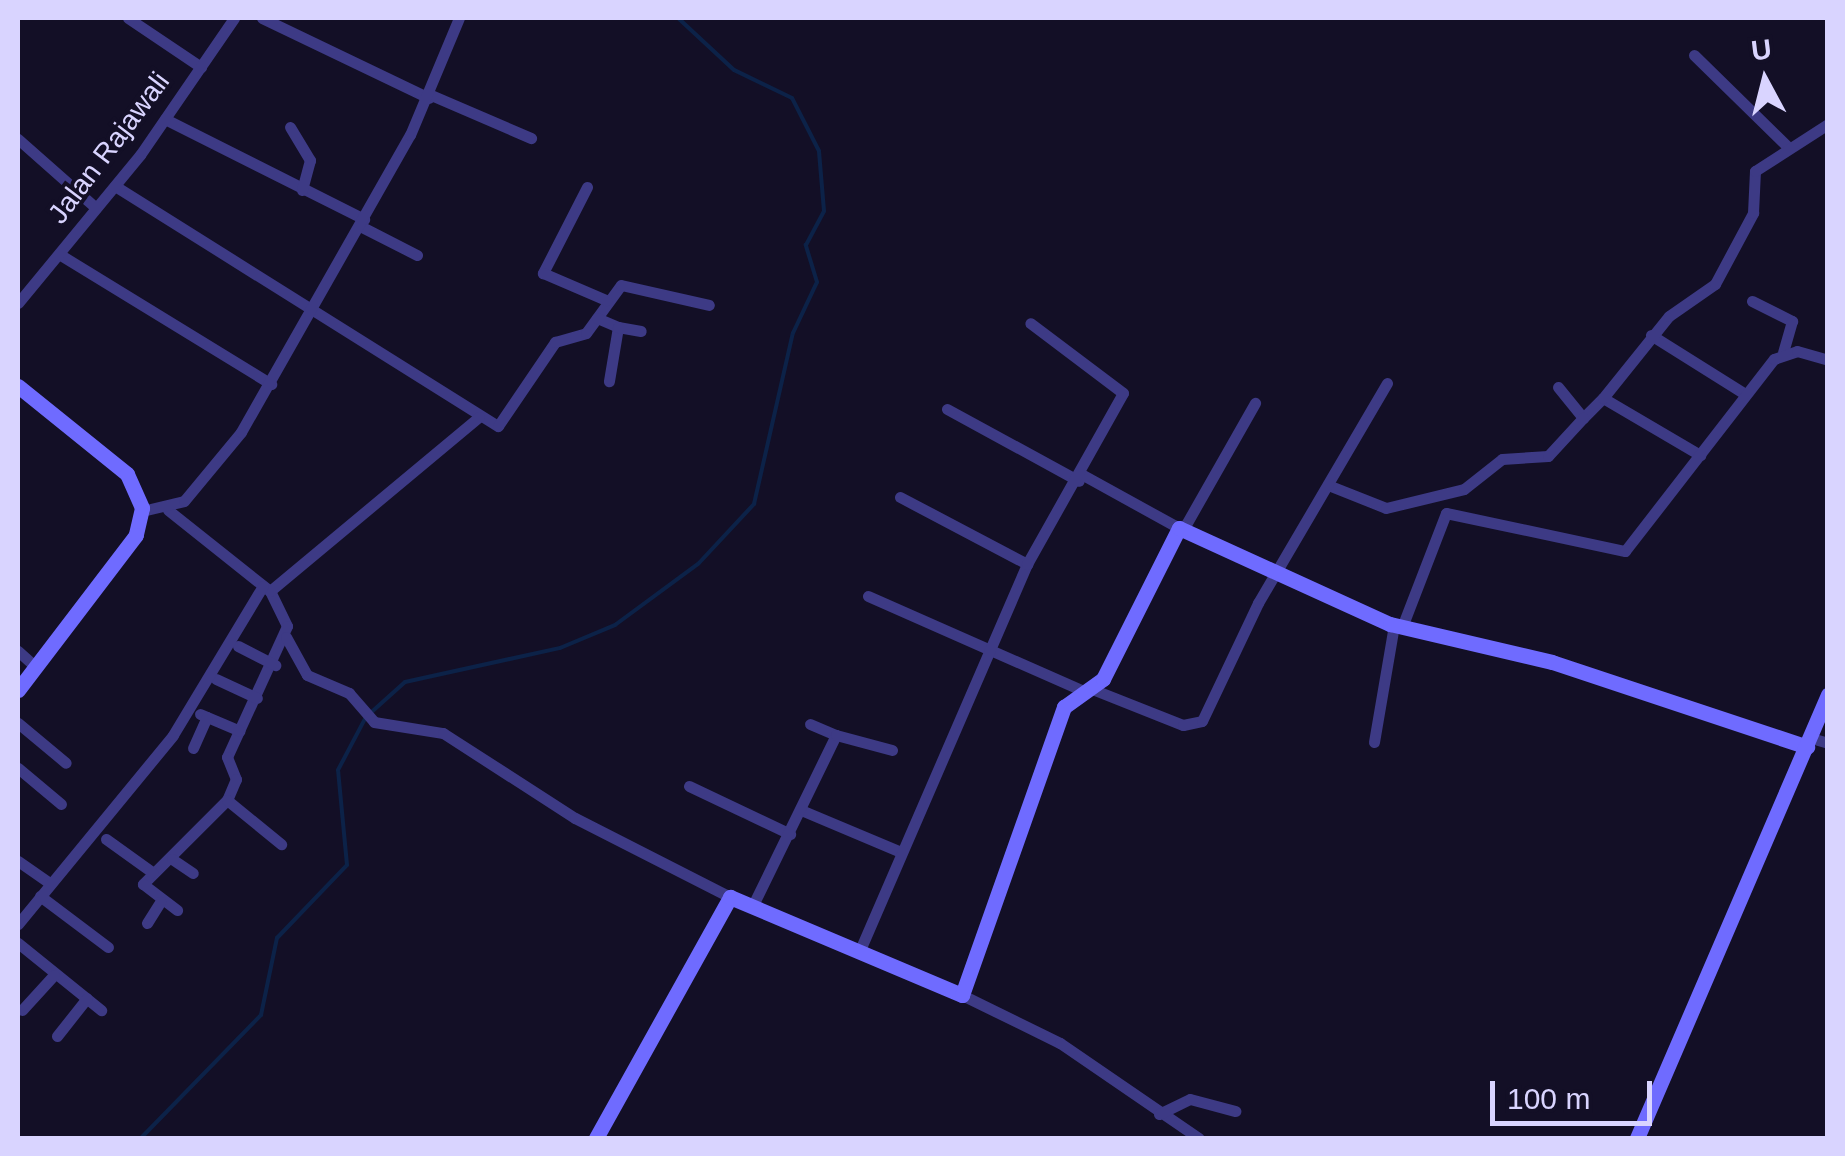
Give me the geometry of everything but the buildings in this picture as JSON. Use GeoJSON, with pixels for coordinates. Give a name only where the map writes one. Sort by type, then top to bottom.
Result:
{"type":"FeatureCollection","features":[{"type":"Feature","properties":{"kind":"street"},"geometry":{"type":"LineString","coordinates":[[128,18],[201,67]]}},
{"type":"Feature","properties":{"kind":"street","name":"Jalan Rajawali"},"geometry":{"type":"LineString","coordinates":[[20,294],[115,186],[234,18]]}},
{"type":"Feature","properties":{"kind":"street"},"geometry":{"type":"LineString","coordinates":[[262,18],[531,138]]}},
{"type":"Feature","properties":{"kind":"street"},"geometry":{"type":"LineString","coordinates":[[142,511],[168,510],[214,468],[272,384],[430,96],[459,18]]}},
{"type":"Feature","properties":{"kind":"street"},"geometry":{"type":"LineString","coordinates":[[1694,55],[1786,145]]}},
{"type":"Feature","properties":{"kind":"street"},"geometry":{"type":"LineString","coordinates":[[165,119],[418,255]]}},
{"type":"Feature","properties":{"kind":"street"},"geometry":{"type":"LineString","coordinates":[[1328,485],[1386,508],[1464,489],[1502,459],[1548,456],[1603,398],[1652,335],[1716,284],[1752,213],[1755,171],[1786,145],[1828,124]]}},
{"type":"Feature","properties":{"kind":"street"},"geometry":{"type":"LineString","coordinates":[[290,127],[310,160],[302,190]]}},
{"type":"Feature","properties":{"kind":"street"},"geometry":{"type":"LineString","coordinates":[[18,139],[96,208]]}},
{"type":"Feature","properties":{"kind":"street"},"geometry":{"type":"LineString","coordinates":[[115,186],[312,313],[498,426],[555,342],[580,337],[606,300],[638,283],[709,304]]}},
{"type":"Feature","properties":{"kind":"street"},"geometry":{"type":"LineString","coordinates":[[586,187],[543,273],[606,300]]}},
{"type":"Feature","properties":{"kind":"street"},"geometry":{"type":"LineString","coordinates":[[59,254],[272,384]]}},
{"type":"Feature","properties":{"kind":"street"},"geometry":{"type":"LineString","coordinates":[[1374,742],[1398,626],[1446,513],[1625,551],[1745,394],[1783,352],[1792,320],[1752,301]]}},
{"type":"Feature","properties":{"kind":"street"},"geometry":{"type":"LineString","coordinates":[[597,318],[641,331]]}},
{"type":"Feature","properties":{"kind":"street"},"geometry":{"type":"LineString","coordinates":[[860,950],[1026,564],[1081,478],[1124,393],[1030,322]]}},
{"type":"Feature","properties":{"kind":"street"},"geometry":{"type":"LineString","coordinates":[[609,381],[618,327]]}},
{"type":"Feature","properties":{"kind":"street"},"geometry":{"type":"LineString","coordinates":[[1652,335],[1745,394]]}},
{"type":"Feature","properties":{"kind":"street"},"geometry":{"type":"LineString","coordinates":[[1783,352],[1828,360]]}},
{"type":"Feature","properties":{"kind":"street"},"geometry":{"type":"LineString","coordinates":[[868,596],[1087,690],[1198,724],[1275,574],[1387,383]]}},
{"type":"Feature","properties":{"kind":"street"},"geometry":{"type":"LineString","coordinates":[[18,386],[127,474],[142,511],[136,534],[18,690]]}},
{"type":"Feature","properties":{"kind":"street"},"geometry":{"type":"LineString","coordinates":[[1558,387],[1583,418]]}},
{"type":"Feature","properties":{"kind":"street"},"geometry":{"type":"LineString","coordinates":[[1603,398],[1700,455]]}},
{"type":"Feature","properties":{"kind":"street"},"geometry":{"type":"LineString","coordinates":[[962,995],[1064,707],[1087,690],[1254,403]]}},
{"type":"Feature","properties":{"kind":"street"},"geometry":{"type":"LineString","coordinates":[[947,409],[1275,574],[1398,626],[1552,662],[1809,742],[1828,743]]}},
{"type":"Feature","properties":{"kind":"street"},"geometry":{"type":"LineString","coordinates":[[18,924],[173,735],[266,589],[479,417]]}},
{"type":"Feature","properties":{"kind":"street"},"geometry":{"type":"LineString","coordinates":[[900,497],[1026,564]]}},
{"type":"Feature","properties":{"kind":"street"},"geometry":{"type":"LineString","coordinates":[[168,510],[266,589],[307,674],[356,704],[374,722],[457,740],[575,818],[730,896],[962,995],[1079,1056],[1199,1138]]}},
{"type":"Feature","properties":{"kind":"street"},"geometry":{"type":"LineString","coordinates":[[177,910],[143,887],[152,872],[172,859],[227,800],[236,779],[227,757],[286,637]]}},
{"type":"Feature","properties":{"kind":"street"},"geometry":{"type":"LineString","coordinates":[[238,646],[275,665]]}},
{"type":"Feature","properties":{"kind":"street"},"geometry":{"type":"LineString","coordinates":[[18,652],[36,667]]}},
{"type":"Feature","properties":{"kind":"street"},"geometry":{"type":"LineString","coordinates":[[216,679],[257,698]]}},
{"type":"Feature","properties":{"kind":"street"},"geometry":{"type":"LineString","coordinates":[[1637,1138],[1828,694]]}},
{"type":"Feature","properties":{"kind":"street"},"geometry":{"type":"LineString","coordinates":[[193,748],[203,716],[240,732]]}},
{"type":"Feature","properties":{"kind":"street"},"geometry":{"type":"LineString","coordinates":[[18,722],[66,763]]}},
{"type":"Feature","properties":{"kind":"street"},"geometry":{"type":"LineString","coordinates":[[810,724],[892,750]]}},
{"type":"Feature","properties":{"kind":"street"},"geometry":{"type":"LineString","coordinates":[[754,903],[836,735]]}},
{"type":"Feature","properties":{"kind":"street"},"geometry":{"type":"LineString","coordinates":[[18,768],[60,804]]}},
{"type":"Feature","properties":{"kind":"street"},"geometry":{"type":"LineString","coordinates":[[689,786],[790,834]]}},
{"type":"Feature","properties":{"kind":"street"},"geometry":{"type":"LineString","coordinates":[[227,800],[280,844]]}},
{"type":"Feature","properties":{"kind":"street"},"geometry":{"type":"LineString","coordinates":[[802,810],[901,852]]}},
{"type":"Feature","properties":{"kind":"street"},"geometry":{"type":"LineString","coordinates":[[106,839],[152,872]]}},
{"type":"Feature","properties":{"kind":"street"},"geometry":{"type":"LineString","coordinates":[[172,859],[193,873]]}},
{"type":"Feature","properties":{"kind":"street"},"geometry":{"type":"LineString","coordinates":[[18,861],[50,882]]}},
{"type":"Feature","properties":{"kind":"street"},"geometry":{"type":"LineString","coordinates":[[40,896],[108,946]]}},
{"type":"Feature","properties":{"kind":"street"},"geometry":{"type":"LineString","coordinates":[[596,1138],[730,896]]}},
{"type":"Feature","properties":{"kind":"street"},"geometry":{"type":"LineString","coordinates":[[147,923],[160,902]]}},
{"type":"Feature","properties":{"kind":"street"},"geometry":{"type":"LineString","coordinates":[[19,948],[101,1010]]}},
{"type":"Feature","properties":{"kind":"street"},"geometry":{"type":"LineString","coordinates":[[22,1010],[54,975]]}},
{"type":"Feature","properties":{"kind":"street"},"geometry":{"type":"LineString","coordinates":[[57,1036],[88,998]]}},
{"type":"Feature","properties":{"kind":"street"},"geometry":{"type":"LineString","coordinates":[[1159,1114],[1190,1098],[1236,1111]]}},
{"type":"Feature","properties":{"kind":"waterway"},"geometry":{"type":"LineString","coordinates":[[141,1138],[261,1015],[277,938],[347,865],[338,770],[366,717],[405,682],[560,648],[615,625],[699,563],[754,504],[793,333],[817,282],[806,245],[824,211],[819,151],[792,98],[734,70],[678,18]]}}]}
